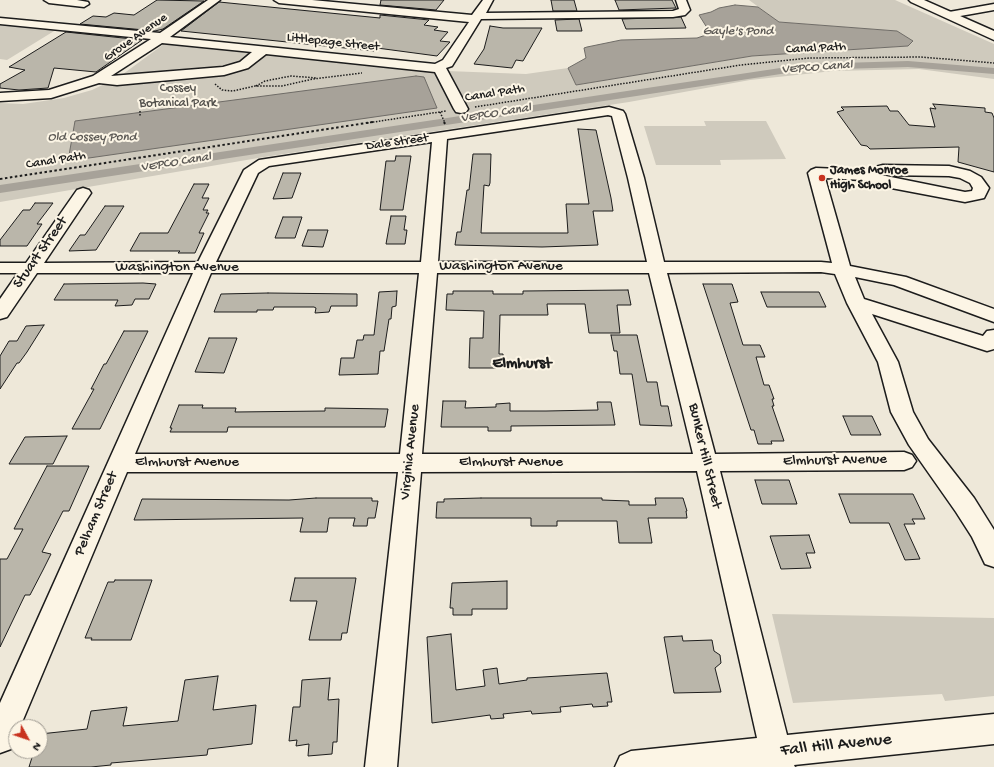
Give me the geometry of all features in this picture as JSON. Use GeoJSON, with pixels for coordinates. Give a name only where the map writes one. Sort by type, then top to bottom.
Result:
{"type":"FeatureCollection","features":[{"type":"Feature","properties":{"kind":"main road"},"geometry":{"type":"LineString","coordinates":[[915,0],[949,15],[980,19],[994,25]]}},
{"type":"Feature","properties":{"kind":"main road"},"geometry":{"type":"LineString","coordinates":[[936,0],[994,36]]}},
{"type":"Feature","properties":{"kind":"street"},"geometry":{"type":"LineString","coordinates":[[49,0],[84,4]]}},
{"type":"Feature","properties":{"kind":"street","name":"Grove Avenue"},"geometry":{"type":"LineString","coordinates":[[94,81],[108,74],[215,0]]}},
{"type":"Feature","properties":{"kind":"street"},"geometry":{"type":"LineString","coordinates":[[279,0],[477,16],[673,14],[681,13],[685,10],[681,0]]}},
{"type":"Feature","properties":{"kind":"street"},"geometry":{"type":"LineString","coordinates":[[331,0],[477,16]]}},
{"type":"Feature","properties":{"kind":"street"},"geometry":{"type":"LineString","coordinates":[[461,109],[439,67],[448,63],[488,0]]}},
{"type":"Feature","properties":{"kind":"street"},"geometry":{"type":"LineString","coordinates":[[964,17],[994,7]]}},
{"type":"Feature","properties":{"kind":"street"},"geometry":{"type":"LineString","coordinates":[[980,19],[994,16]]}},
{"type":"Feature","properties":{"kind":"street","name":"Littlepage Street"},"geometry":{"type":"LineString","coordinates":[[0,21],[160,38],[262,51],[407,66],[439,67]]}},
{"type":"Feature","properties":{"kind":"street"},"geometry":{"type":"LineString","coordinates":[[0,97],[17,98],[43,95],[94,81],[117,81],[206,73],[244,65],[262,51]]}},
{"type":"Feature","properties":{"kind":"street","name":"Dale Street"},"geometry":{"type":"LineString","coordinates":[[204,268],[252,170],[257,166],[272,161],[609,111],[618,114],[627,147]]}},
{"type":"Feature","properties":{"kind":"street","name":"Virginia Avenue"},"geometry":{"type":"LineString","coordinates":[[381,767],[440,137]]}},
{"type":"Feature","properties":{"kind":"street","name":"Bunker Hill Street"},"geometry":{"type":"LineString","coordinates":[[627,147],[706,462],[778,759]]}},
{"type":"Feature","properties":{"kind":"street"},"geometry":{"type":"LineString","coordinates":[[864,175],[883,170],[949,171],[965,174],[976,180],[981,188],[978,195],[965,198],[886,182],[864,175],[816,173],[842,269],[856,303],[888,362],[900,406],[906,419],[920,445],[982,530],[994,556]]}},
{"type":"Feature","properties":{"kind":"street","name":"Stuart Street"},"geometry":{"type":"LineString","coordinates":[[0,313],[83,193]]}},
{"type":"Feature","properties":{"kind":"street","name":"Washington Avenue"},"geometry":{"type":"LineString","coordinates":[[0,268],[821,267],[842,269],[900,281],[994,316]]}},
{"type":"Feature","properties":{"kind":"street","name":"Pelham Street"},"geometry":{"type":"LineString","coordinates":[[0,738],[204,268]]}},
{"type":"Feature","properties":{"kind":"street"},"geometry":{"type":"LineString","coordinates":[[856,303],[987,344],[994,336]]}},
{"type":"Feature","properties":{"kind":"street","name":"Elmhurst Avenue"},"geometry":{"type":"LineString","coordinates":[[119,463],[904,461]]}},
{"type":"Feature","properties":{"kind":"street","name":"Fall Hill Avenue"},"geometry":{"type":"LineString","coordinates":[[631,767],[778,759],[994,729]]}},
{"type":"Feature","properties":{"kind":"path","name":"Canal Path"},"geometry":{"type":"LineString","coordinates":[[0,178],[741,66],[809,58],[921,57],[994,63]]}},
{"type":"Feature","properties":{"kind":"path"},"geometry":{"type":"LineString","coordinates":[[206,73],[217,86],[226,91],[255,86],[282,86],[319,78],[365,73]]}},
{"type":"Feature","properties":{"kind":"path"},"geometry":{"type":"LineString","coordinates":[[255,86],[265,81],[291,76],[319,78]]}},
{"type":"Feature","properties":{"kind":"path"},"geometry":{"type":"LineString","coordinates":[[140,110],[140,117]]}},
{"type":"Feature","properties":{"kind":"green space","name":"Cossey Botanical Park"},"geometry":{"type":"Polygon","coordinates":[[[749,0],[895,0],[994,44],[994,79],[919,69],[833,71],[750,80],[629,102],[264,157],[0,202],[0,103],[23,104],[64,98],[92,90],[119,77],[164,44],[435,72],[447,71],[526,74],[568,68],[576,85],[752,56],[908,46],[913,42],[896,31],[779,22],[749,0]]]}},
{"type":"Feature","properties":{"kind":"green space"},"geometry":{"type":"Polygon","coordinates":[[[0,23],[59,28],[7,60],[0,59],[0,23]]]}},
{"type":"Feature","properties":{"kind":"green space"},"geometry":{"type":"Polygon","coordinates":[[[704,121],[766,121],[786,159],[720,160],[721,165],[656,165],[644,126],[706,126],[704,121]]]}},
{"type":"Feature","properties":{"kind":"green space"},"geometry":{"type":"Polygon","coordinates":[[[772,614],[994,618],[994,696],[945,701],[942,694],[793,703],[772,614]]]}},
{"type":"Feature","properties":{"kind":"water","name":"Gayle's Pond"},"geometry":{"type":"Polygon","coordinates":[[[735,5],[758,7],[779,22],[897,31],[913,41],[908,46],[752,56],[576,85],[568,68],[586,58],[584,48],[587,47],[621,40],[697,38],[706,35],[709,31],[699,15],[719,8],[735,5]]]}},
{"type":"Feature","properties":{"kind":"water","name":"Old Cossey Pond"},"geometry":{"type":"Polygon","coordinates":[[[416,76],[424,77],[437,108],[68,161],[75,121],[416,76]]]}},
{"type":"Feature","properties":{"kind":"building"},"geometry":{"type":"Polygon","coordinates":[[[157,0],[204,1],[163,29],[155,31],[80,24],[93,16],[106,17],[114,13],[134,15],[157,0]]]}},
{"type":"Feature","properties":{"kind":"building"},"geometry":{"type":"Polygon","coordinates":[[[381,0],[444,0],[436,10],[380,5],[381,0]]]}},
{"type":"Feature","properties":{"kind":"building"},"geometry":{"type":"Polygon","coordinates":[[[551,0],[574,0],[577,11],[553,11],[551,0]]]}},
{"type":"Feature","properties":{"kind":"building"},"geometry":{"type":"Polygon","coordinates":[[[615,0],[672,0],[676,8],[619,10],[615,0]]]}},
{"type":"Feature","properties":{"kind":"building"},"geometry":{"type":"Polygon","coordinates":[[[219,2],[380,18],[380,15],[429,20],[424,25],[438,27],[434,30],[448,32],[440,41],[450,42],[437,56],[377,48],[374,51],[181,31],[219,2]]]}},
{"type":"Feature","properties":{"kind":"building"},"geometry":{"type":"Polygon","coordinates":[[[681,17],[686,28],[626,29],[622,19],[681,17]]]}},
{"type":"Feature","properties":{"kind":"building"},"geometry":{"type":"Polygon","coordinates":[[[579,19],[582,31],[557,31],[555,20],[579,19]]]}},
{"type":"Feature","properties":{"kind":"building"},"geometry":{"type":"Polygon","coordinates":[[[490,26],[503,28],[542,28],[523,61],[516,60],[512,68],[474,64],[484,49],[490,26]]]}},
{"type":"Feature","properties":{"kind":"building"},"geometry":{"type":"Polygon","coordinates":[[[66,32],[142,40],[96,72],[54,68],[48,88],[19,90],[0,88],[0,84],[25,70],[9,67],[66,32]]]}},
{"type":"Feature","properties":{"kind":"building","name":"James Monroe High School"},"geometry":{"type":"Polygon","coordinates":[[[933,104],[985,108],[985,112],[992,113],[994,118],[994,172],[958,162],[959,147],[870,149],[867,146],[861,145],[837,112],[844,110],[841,107],[887,106],[890,111],[898,111],[909,125],[935,127],[930,108],[936,109],[933,104]]]}},
{"type":"Feature","properties":{"kind":"building"},"geometry":{"type":"Polygon","coordinates":[[[578,129],[596,130],[611,198],[613,211],[593,211],[598,245],[542,247],[455,245],[457,232],[461,232],[467,190],[469,190],[473,154],[491,154],[490,183],[489,186],[484,185],[481,233],[568,233],[566,204],[589,204],[578,129]]]}},
{"type":"Feature","properties":{"kind":"building"},"geometry":{"type":"Polygon","coordinates":[[[396,156],[411,156],[403,210],[380,210],[386,161],[395,161],[396,156]]]}},
{"type":"Feature","properties":{"kind":"building"},"geometry":{"type":"Polygon","coordinates":[[[283,173],[301,173],[292,198],[273,199],[283,173]]]}},
{"type":"Feature","properties":{"kind":"building"},"geometry":{"type":"Polygon","coordinates":[[[194,184],[209,184],[202,198],[209,198],[203,210],[208,210],[206,213],[209,213],[199,233],[204,233],[195,253],[178,253],[180,251],[130,251],[140,233],[168,233],[194,184]]]}},
{"type":"Feature","properties":{"kind":"building"},"geometry":{"type":"Polygon","coordinates":[[[35,203],[53,203],[37,224],[42,224],[27,246],[0,246],[0,240],[23,210],[30,210],[35,203]]]}},
{"type":"Feature","properties":{"kind":"building"},"geometry":{"type":"Polygon","coordinates":[[[105,206],[124,206],[96,250],[69,251],[80,235],[85,235],[105,206]]]}},
{"type":"Feature","properties":{"kind":"building"},"geometry":{"type":"Polygon","coordinates":[[[391,216],[406,216],[404,230],[407,230],[405,244],[386,244],[391,216]]]}},
{"type":"Feature","properties":{"kind":"building"},"geometry":{"type":"Polygon","coordinates":[[[283,217],[302,217],[295,238],[275,238],[283,217]]]}},
{"type":"Feature","properties":{"kind":"building"},"geometry":{"type":"Polygon","coordinates":[[[308,230],[328,230],[323,247],[302,246],[308,230]]]}},
{"type":"Feature","properties":{"kind":"building"},"geometry":{"type":"Polygon","coordinates":[[[64,284],[156,284],[149,299],[135,299],[132,305],[115,306],[118,300],[54,300],[64,284]]]}},
{"type":"Feature","properties":{"kind":"building"},"geometry":{"type":"Polygon","coordinates":[[[703,284],[732,284],[738,302],[730,303],[743,345],[760,345],[765,357],[756,357],[764,385],[769,385],[774,399],[772,399],[774,406],[772,406],[784,441],[771,441],[772,444],[758,444],[754,430],[751,430],[703,284]]]}},
{"type":"Feature","properties":{"kind":"building"},"geometry":{"type":"Polygon","coordinates":[[[628,290],[631,305],[617,305],[620,333],[589,333],[585,304],[547,304],[548,315],[500,315],[499,354],[503,354],[504,368],[469,368],[470,338],[483,338],[484,311],[446,310],[447,294],[453,294],[453,291],[493,291],[493,294],[523,294],[523,291],[628,290]]]}},
{"type":"Feature","properties":{"kind":"building"},"geometry":{"type":"Polygon","coordinates":[[[397,291],[396,306],[392,307],[384,351],[380,351],[378,374],[339,375],[341,358],[354,358],[357,340],[363,340],[364,335],[374,335],[379,292],[397,291]]]}},
{"type":"Feature","properties":{"kind":"building"},"geometry":{"type":"Polygon","coordinates":[[[761,292],[819,292],[826,307],[767,307],[761,292]]]}},
{"type":"Feature","properties":{"kind":"building"},"geometry":{"type":"Polygon","coordinates":[[[221,294],[357,294],[357,306],[331,306],[329,312],[315,313],[316,308],[314,307],[274,307],[273,310],[257,310],[257,312],[214,312],[221,294]]]}},
{"type":"Feature","properties":{"kind":"building"},"geometry":{"type":"Polygon","coordinates":[[[44,325],[27,352],[19,363],[17,363],[0,389],[0,356],[9,341],[17,341],[26,326],[44,325]]]}},
{"type":"Feature","properties":{"kind":"building"},"geometry":{"type":"Polygon","coordinates":[[[124,331],[148,331],[100,429],[72,429],[94,389],[91,389],[104,364],[106,364],[124,331]]]}},
{"type":"Feature","properties":{"kind":"building"},"geometry":{"type":"Polygon","coordinates":[[[611,335],[637,335],[647,382],[657,382],[661,406],[668,406],[672,426],[640,425],[632,374],[620,374],[617,351],[614,351],[611,335]]]}},
{"type":"Feature","properties":{"kind":"building"},"geometry":{"type":"Polygon","coordinates":[[[209,338],[237,338],[224,373],[195,372],[209,338]]]}},
{"type":"Feature","properties":{"kind":"building"},"geometry":{"type":"Polygon","coordinates":[[[443,401],[466,401],[465,408],[496,407],[496,404],[510,403],[510,411],[598,410],[597,402],[611,402],[615,425],[511,426],[511,431],[488,431],[488,427],[441,427],[443,401]]]}},
{"type":"Feature","properties":{"kind":"building"},"geometry":{"type":"Polygon","coordinates":[[[179,405],[203,405],[202,408],[236,408],[235,412],[325,411],[325,408],[388,409],[385,427],[228,427],[227,432],[170,432],[172,428],[170,428],[179,405]]]}},
{"type":"Feature","properties":{"kind":"building"},"geometry":{"type":"Polygon","coordinates":[[[843,416],[872,416],[881,435],[851,435],[843,416]]]}},
{"type":"Feature","properties":{"kind":"building"},"geometry":{"type":"Polygon","coordinates":[[[67,436],[53,464],[9,464],[25,437],[67,436]]]}},
{"type":"Feature","properties":{"kind":"building"},"geometry":{"type":"Polygon","coordinates":[[[47,466],[89,466],[69,511],[63,511],[42,552],[51,554],[30,595],[25,595],[0,647],[0,559],[7,559],[23,529],[14,529],[47,466]]]}},
{"type":"Feature","properties":{"kind":"building"},"geometry":{"type":"Polygon","coordinates":[[[755,480],[789,480],[797,504],[762,504],[755,480]]]}},
{"type":"Feature","properties":{"kind":"building"},"geometry":{"type":"Polygon","coordinates":[[[839,494],[913,494],[925,519],[912,519],[915,524],[904,524],[920,559],[905,560],[889,523],[850,523],[839,494]]]}},
{"type":"Feature","properties":{"kind":"building"},"geometry":{"type":"Polygon","coordinates":[[[316,498],[372,498],[372,501],[378,501],[375,518],[368,518],[367,526],[353,526],[355,518],[329,518],[327,532],[300,532],[303,518],[134,520],[142,499],[289,500],[316,498]]]}},
{"type":"Feature","properties":{"kind":"building"},"geometry":{"type":"Polygon","coordinates":[[[602,498],[602,500],[629,501],[629,505],[656,505],[655,498],[683,498],[687,511],[687,518],[648,518],[652,543],[619,543],[617,521],[557,521],[557,526],[531,526],[531,518],[436,518],[437,502],[444,502],[444,499],[602,498]]]}},
{"type":"Feature","properties":{"kind":"building"},"geometry":{"type":"Polygon","coordinates":[[[809,535],[815,553],[806,553],[811,568],[781,569],[770,536],[809,535]]]}},
{"type":"Feature","properties":{"kind":"building"},"geometry":{"type":"Polygon","coordinates":[[[295,578],[356,578],[347,633],[342,633],[341,640],[309,640],[317,601],[290,601],[295,578]]]}},
{"type":"Feature","properties":{"kind":"building"},"geometry":{"type":"Polygon","coordinates":[[[115,580],[152,580],[131,640],[91,640],[92,638],[85,638],[108,582],[114,582],[115,580]]]}},
{"type":"Feature","properties":{"kind":"building"},"geometry":{"type":"Polygon","coordinates":[[[507,581],[507,609],[472,609],[472,615],[453,615],[453,608],[450,608],[452,583],[507,581]]]}},
{"type":"Feature","properties":{"kind":"building"},"geometry":{"type":"Polygon","coordinates":[[[451,634],[456,690],[485,686],[483,670],[497,668],[499,684],[527,680],[527,678],[607,673],[612,702],[607,702],[608,706],[593,707],[592,704],[560,707],[561,712],[532,714],[531,711],[503,714],[504,718],[491,719],[490,715],[432,723],[427,637],[451,634]]]}},
{"type":"Feature","properties":{"kind":"building"},"geometry":{"type":"Polygon","coordinates":[[[682,636],[683,641],[712,640],[714,651],[720,655],[721,663],[715,668],[721,692],[674,693],[664,637],[682,636]]]}},
{"type":"Feature","properties":{"kind":"building"},"geometry":{"type":"Polygon","coordinates":[[[218,676],[213,710],[256,705],[252,744],[208,749],[207,755],[111,763],[111,765],[91,767],[29,767],[32,759],[48,759],[48,733],[87,729],[91,711],[127,707],[123,726],[178,721],[185,680],[218,676]]]}},
{"type":"Feature","properties":{"kind":"building"},"geometry":{"type":"Polygon","coordinates":[[[330,678],[328,700],[339,699],[337,742],[333,742],[332,754],[308,756],[309,744],[296,746],[297,740],[289,741],[293,707],[300,707],[302,680],[330,678]]]}},
{"type":"Feature","properties":{"kind":"waterway","name":"VEPCO Canal"},"geometry":{"type":"LineString","coordinates":[[0,189],[807,67],[908,64],[994,71]]}},
{"type":"Feature","properties":{"kind":"place","name":"James Monroe High School"},"geometry":{"type":"Point","coordinates":[822,178]}},
{"type":"Feature","properties":{"kind":"district","name":"Elmhurst"},"geometry":{"type":"Point","coordinates":[522,365]}}]}
